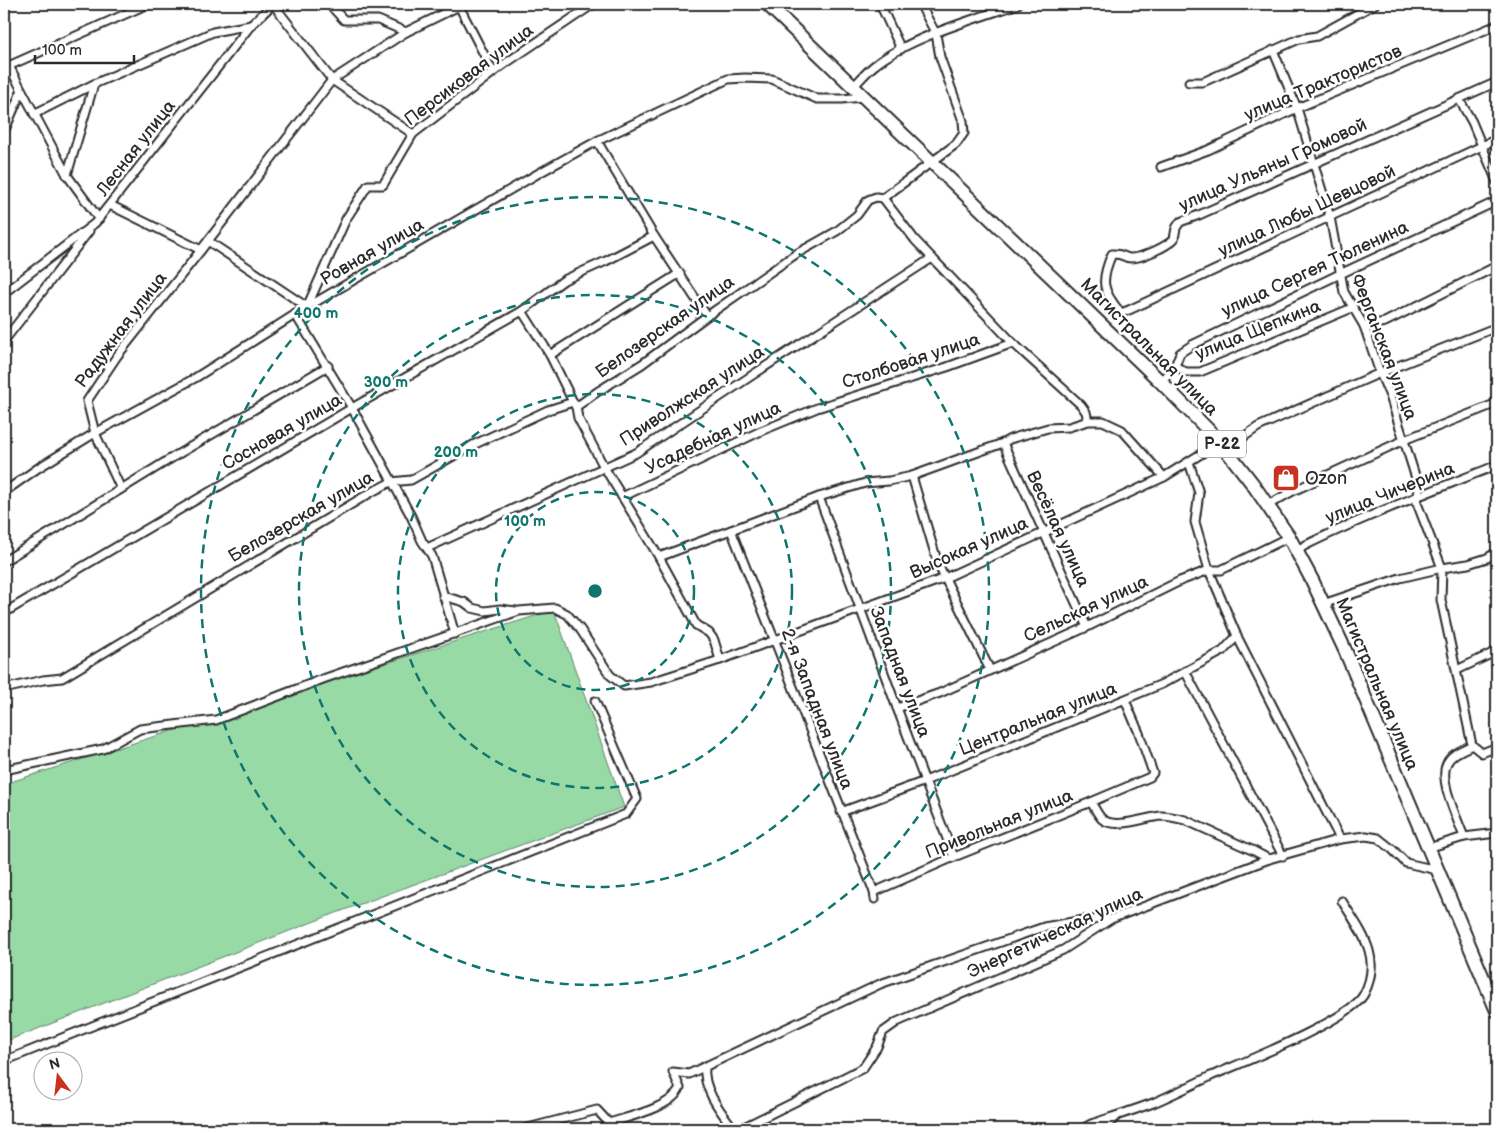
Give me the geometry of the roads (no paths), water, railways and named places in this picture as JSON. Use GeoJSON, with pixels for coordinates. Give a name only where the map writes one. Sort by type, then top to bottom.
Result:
{"type":"FeatureCollection","features":[{"type":"Feature","properties":{"kind":"highway","name":"Магистральная улица"},"geometry":{"type":"LineString","coordinates":[[768,4],[1161,382],[1220,442],[1268,505],[1296,550],[1344,650],[1497,1011]]}},
{"type":"Feature","properties":{"kind":"street"},"geometry":{"type":"LineString","coordinates":[[4,341],[97,221],[67,175],[6,67],[148,4]]}},
{"type":"Feature","properties":{"kind":"street"},"geometry":{"type":"LineString","coordinates":[[273,4],[332,80],[413,134]]}},
{"type":"Feature","properties":{"kind":"street","name":"Лесная улица"},"geometry":{"type":"LineString","coordinates":[[4,292],[97,221],[251,25],[273,4]]}},
{"type":"Feature","properties":{"kind":"street"},"geometry":{"type":"LineString","coordinates":[[329,4],[344,20],[378,20],[406,32]]}},
{"type":"Feature","properties":{"kind":"street","name":"Персиковая улица"},"geometry":{"type":"LineString","coordinates":[[306,307],[346,219],[368,185],[383,185],[413,134],[493,72],[592,4]]}},
{"type":"Feature","properties":{"kind":"street"},"geometry":{"type":"LineString","coordinates":[[880,4],[901,48]]}},
{"type":"Feature","properties":{"kind":"street"},"geometry":{"type":"LineString","coordinates":[[920,4],[936,34]]}},
{"type":"Feature","properties":{"kind":"street"},"geometry":{"type":"LineString","coordinates":[[853,87],[876,65],[901,48],[1018,4]]}},
{"type":"Feature","properties":{"kind":"street"},"geometry":{"type":"LineString","coordinates":[[1189,82],[1203,82],[1299,39],[1317,36],[1375,4]]}},
{"type":"Feature","properties":{"kind":"street"},"geometry":{"type":"LineString","coordinates":[[110,205],[201,250],[332,80],[406,32],[458,5],[493,72]]}},
{"type":"Feature","properties":{"kind":"street"},"geometry":{"type":"LineString","coordinates":[[34,114],[94,84],[214,32],[251,25]]}},
{"type":"Feature","properties":{"kind":"street","name":"улица Трактористов"},"geometry":{"type":"LineString","coordinates":[[1161,167],[1208,150],[1297,108],[1497,25]]}},
{"type":"Feature","properties":{"kind":"street","name":"Белозерская улица"},"geometry":{"type":"LineString","coordinates":[[4,689],[43,680],[62,678],[370,493],[391,482],[410,480],[473,445],[548,410],[575,404],[597,392],[642,364],[796,254],[837,231],[858,215],[872,198],[884,198],[956,144],[964,133],[963,121],[940,57],[936,34]]}},
{"type":"Feature","properties":{"kind":"street","name":"Ферганская улица"},"geometry":{"type":"LineString","coordinates":[[1273,50],[1297,108],[1330,217],[1344,292],[1364,326],[1390,396],[1419,488],[1417,503],[1442,568]]}},
{"type":"Feature","properties":{"kind":"street","name":"Ровная улица"},"geometry":{"type":"LineString","coordinates":[[4,492],[38,468],[95,433],[195,378],[306,307],[539,172],[597,141],[728,79],[772,79],[817,99],[864,97]]}},
{"type":"Feature","properties":{"kind":"street","name":"улица Ульяны Громовой"},"geometry":{"type":"LineString","coordinates":[[1129,310],[1121,313],[1111,302],[1104,285],[1105,269],[1112,254],[1120,253],[1129,258],[1144,256],[1174,239],[1176,228],[1180,222],[1199,216],[1497,82]]}},
{"type":"Feature","properties":{"kind":"street"},"geometry":{"type":"LineString","coordinates":[[67,175],[94,84]]}},
{"type":"Feature","properties":{"kind":"street"},"geometry":{"type":"LineString","coordinates":[[4,132],[21,92]]}},
{"type":"Feature","properties":{"kind":"street"},"geometry":{"type":"LineString","coordinates":[[1459,99],[1472,122],[1497,182]]}},
{"type":"Feature","properties":{"kind":"street","name":"улица Любы Шевцовой"},"geometry":{"type":"LineString","coordinates":[[1129,310],[1497,140]]}},
{"type":"Feature","properties":{"kind":"street"},"geometry":{"type":"LineString","coordinates":[[597,141],[654,236],[707,316]]}},
{"type":"Feature","properties":{"kind":"street"},"geometry":{"type":"LineString","coordinates":[[884,198],[915,240],[1014,343],[1080,405],[1086,412],[1088,421]]}},
{"type":"Feature","properties":{"kind":"street","name":"улица Сергея Тюленина"},"geometry":{"type":"LineString","coordinates":[[1161,382],[1175,366],[1180,353],[1192,345],[1497,201]]}},
{"type":"Feature","properties":{"kind":"street","name":"Сосновая улица"},"geometry":{"type":"LineString","coordinates":[[4,613],[352,408],[522,311],[564,280],[654,236]]}},
{"type":"Feature","properties":{"kind":"street"},"geometry":{"type":"LineString","coordinates":[[208,241],[306,307]]}},
{"type":"Feature","properties":{"kind":"street","name":"Радужная улица"},"geometry":{"type":"LineString","coordinates":[[121,489],[95,433],[86,401],[117,356],[201,250]]}},
{"type":"Feature","properties":{"kind":"street","name":"Приволжская улица"},"geometry":{"type":"LineString","coordinates":[[427,548],[636,453],[932,258]]}},
{"type":"Feature","properties":{"kind":"street"},"geometry":{"type":"LineString","coordinates":[[1364,326],[1385,322],[1497,266]]}},
{"type":"Feature","properties":{"kind":"street"},"geometry":{"type":"LineString","coordinates":[[550,355],[680,273]]}},
{"type":"Feature","properties":{"kind":"street","name":"улица Щепкина"},"geometry":{"type":"LineString","coordinates":[[1175,366],[1186,372],[1200,372],[1352,308]]}},
{"type":"Feature","properties":{"kind":"street"},"geometry":{"type":"LineString","coordinates":[[522,311],[550,355],[575,404],[578,418],[604,467],[659,557],[696,625],[709,632],[714,640],[720,660]]}},
{"type":"Feature","properties":{"kind":"street"},"geometry":{"type":"LineString","coordinates":[[295,314],[352,408],[411,516],[422,541],[432,556],[455,634]]}},
{"type":"Feature","properties":{"kind":"street"},"geometry":{"type":"LineString","coordinates":[[1229,453],[1242,438],[1258,427],[1380,373],[1497,327]]}},
{"type":"Feature","properties":{"kind":"street","name":"Столбовая улица"},"geometry":{"type":"LineString","coordinates":[[817,408],[947,367],[1014,343]]}},
{"type":"Feature","properties":{"kind":"street"},"geometry":{"type":"LineString","coordinates":[[4,561],[328,366]]}},
{"type":"Feature","properties":{"kind":"street"},"geometry":{"type":"LineString","coordinates":[[1268,505],[1293,490],[1404,440],[1497,403]]}},
{"type":"Feature","properties":{"kind":"street","name":"Усадебная улица"},"geometry":{"type":"LineString","coordinates":[[622,497],[761,431],[817,408]]}},
{"type":"Feature","properties":{"kind":"street"},"geometry":{"type":"LineString","coordinates":[[659,557],[819,497],[865,484],[889,482],[912,476],[1003,443],[1010,438],[1048,428],[1069,427],[1088,421],[1103,422],[1122,430],[1164,477]]}},
{"type":"Feature","properties":{"kind":"street","name":"Высокая улица"},"geometry":{"type":"LineString","coordinates":[[519,611],[555,608],[567,614],[580,629],[610,675],[624,686],[651,682],[720,660],[945,578],[1164,477],[1220,442]]}},
{"type":"Feature","properties":{"kind":"street","name":"Весёлая улица"},"geometry":{"type":"LineString","coordinates":[[1003,443],[1087,627]]}},
{"type":"Feature","properties":{"kind":"street"},"geometry":{"type":"LineString","coordinates":[[1189,462],[1199,493],[1194,522],[1209,570],[1237,636],[1340,838]]}},
{"type":"Feature","properties":{"kind":"street","name":"улица Чичерина"},"geometry":{"type":"LineString","coordinates":[[1296,550],[1419,496],[1497,465]]}},
{"type":"Feature","properties":{"kind":"street"},"geometry":{"type":"LineString","coordinates":[[912,476],[934,551],[945,578],[990,670]]}},
{"type":"Feature","properties":{"kind":"street","name":"Западная улица"},"geometry":{"type":"LineString","coordinates":[[819,497],[954,857]]}},
{"type":"Feature","properties":{"kind":"street","name":"2-я Западная улица"},"geometry":{"type":"LineString","coordinates":[[731,530],[874,895]]}},
{"type":"Feature","properties":{"kind":"street","name":"Сельская улица"},"geometry":{"type":"LineString","coordinates":[[897,708],[940,693],[1087,627],[1180,581],[1209,570],[1221,570],[1289,537]]}},
{"type":"Feature","properties":{"kind":"street"},"geometry":{"type":"LineString","coordinates":[[1323,604],[1400,578],[1468,564],[1487,558],[1497,552]]}},
{"type":"Feature","properties":{"kind":"street"},"geometry":{"type":"LineString","coordinates":[[1442,568],[1441,600],[1472,745],[1482,753],[1497,747]]}},
{"type":"Feature","properties":{"kind":"street"},"geometry":{"type":"LineString","coordinates":[[443,596],[464,602],[472,608],[485,611],[519,611]]}},
{"type":"Feature","properties":{"kind":"street"},"geometry":{"type":"LineString","coordinates":[[4,770],[103,749],[140,729],[216,720],[323,679],[519,611]]}},
{"type":"Feature","properties":{"kind":"street","name":"Центральная улица"},"geometry":{"type":"LineString","coordinates":[[841,812],[925,781],[1162,684],[1223,650],[1237,636]]}},
{"type":"Feature","properties":{"kind":"street"},"geometry":{"type":"LineString","coordinates":[[1457,670],[1497,651]]}},
{"type":"Feature","properties":{"kind":"street"},"geometry":{"type":"LineString","coordinates":[[1185,671],[1283,856]]}},
{"type":"Feature","properties":{"kind":"street"},"geometry":{"type":"LineString","coordinates":[[1091,802],[1150,777],[1153,773],[1139,733],[1124,700]]}},
{"type":"Feature","properties":{"kind":"street"},"geometry":{"type":"LineString","coordinates":[[4,1061],[626,814],[638,799],[595,701]]}},
{"type":"Feature","properties":{"kind":"street"},"geometry":{"type":"LineString","coordinates":[[1464,837],[1444,774],[1447,762],[1456,753],[1472,745]]}},
{"type":"Feature","properties":{"kind":"street","name":"Привольная улица"},"geometry":{"type":"LineString","coordinates":[[874,895],[954,857],[1091,802],[1102,819],[1109,822],[1128,823],[1155,817],[1173,817],[1185,820],[1254,850],[1270,860]]}},
{"type":"Feature","properties":{"kind":"street"},"geometry":{"type":"LineString","coordinates":[[1428,848],[1464,837],[1497,833]]}},
{"type":"Feature","properties":{"kind":"street","name":"Энергетическая улица"},"geometry":{"type":"LineString","coordinates":[[740,1129],[863,1068],[877,1047],[884,1032],[897,1022],[1063,950],[1111,919],[1270,860],[1340,838],[1366,836],[1378,838],[1406,863],[1437,870]]}},
{"type":"Feature","properties":{"kind":"street"},"geometry":{"type":"LineString","coordinates":[[1082,1129],[1155,1102],[1273,1050],[1342,1013],[1363,996],[1369,982],[1372,967],[1371,953],[1365,938],[1342,901]]}},
{"type":"Feature","properties":{"kind":"street"},"geometry":{"type":"LineString","coordinates":[[689,1074],[880,984],[1044,927],[1084,920],[1111,919]]}},
{"type":"Feature","properties":{"kind":"street"},"geometry":{"type":"LineString","coordinates":[[706,1066],[706,1080],[722,1115],[734,1129]]}},
{"type":"Feature","properties":{"kind":"street"},"geometry":{"type":"LineString","coordinates":[[524,1129],[597,1110],[609,1123],[629,1118],[674,1098],[680,1088],[673,1072],[689,1074],[706,1080]]}},
{"type":"Feature","properties":{"kind":"street"},"geometry":{"type":"LineString","coordinates":[[1102,1129],[1118,1116]]}},
{"type":"Feature","properties":{"kind":"place","name":"Ozon"},"geometry":{"type":"Point","coordinates":[1286,478]}}]}
